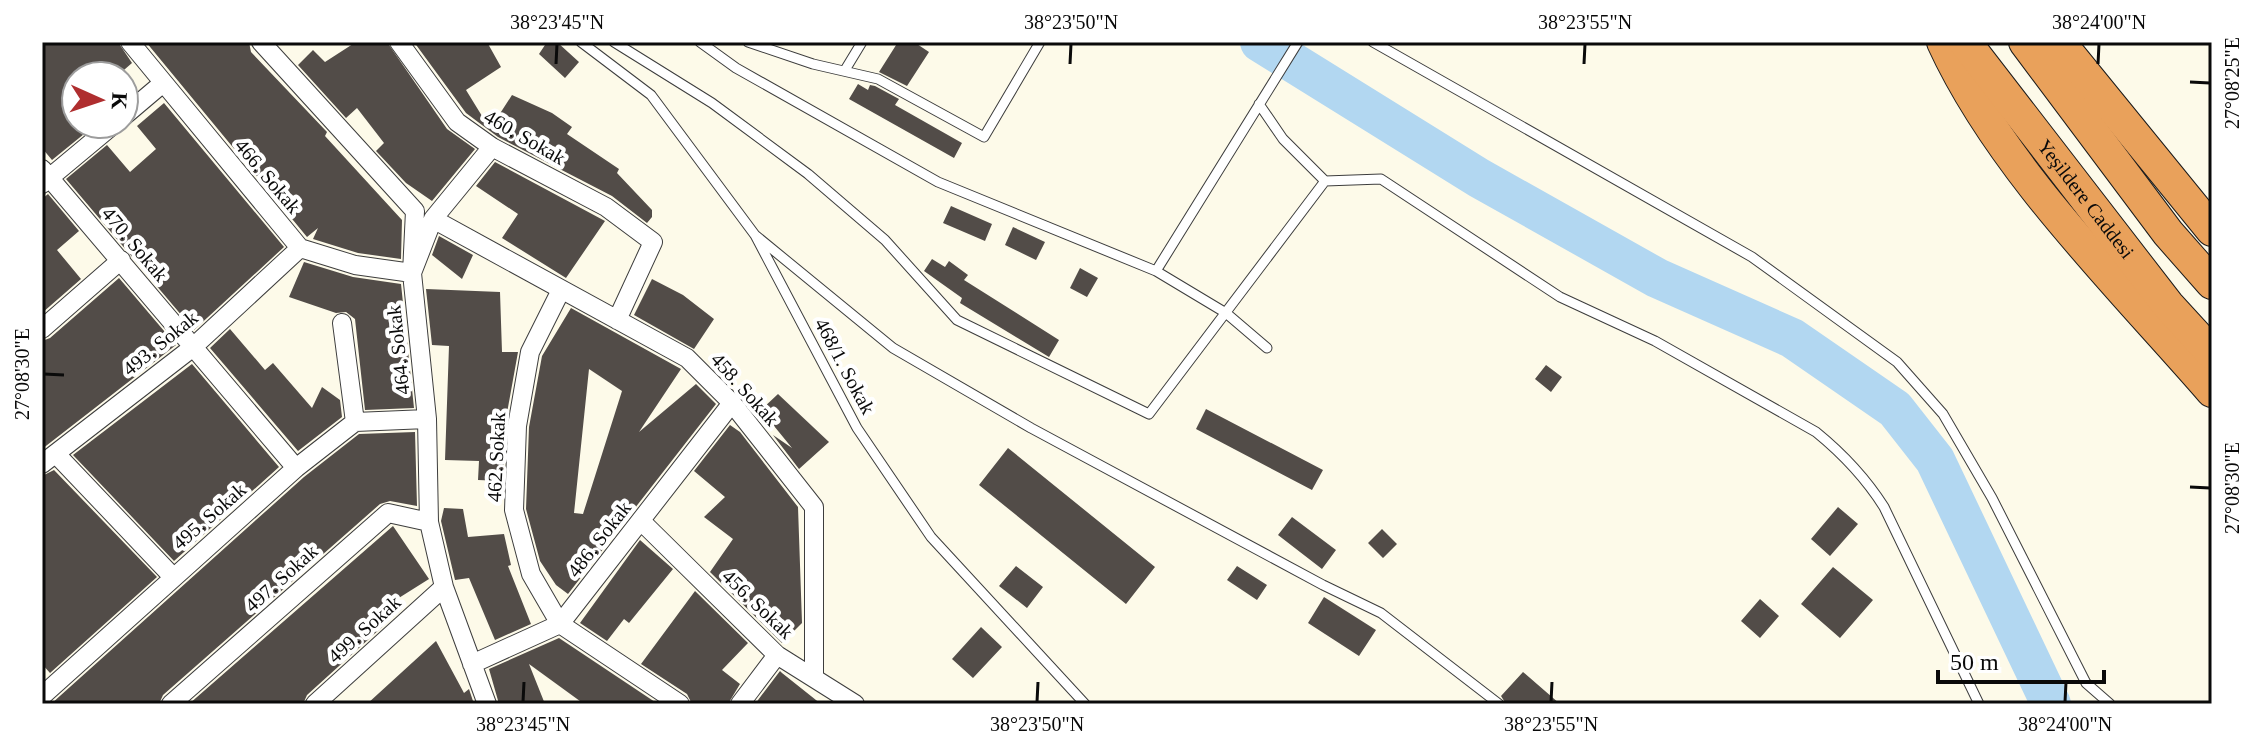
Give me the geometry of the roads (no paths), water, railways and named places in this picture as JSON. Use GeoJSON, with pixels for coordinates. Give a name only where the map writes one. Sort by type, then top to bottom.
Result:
{"type":"FeatureCollection","features":[{"type":"Feature","properties":{"kind":"highway"},"geometry":{"type":"LineString","coordinates":[[1943,42],[1965,89],[2041,193],[2212,391]]}},
{"type":"Feature","properties":{"kind":"highway","name":"Yeşildere Caddesi"},"geometry":{"type":"LineString","coordinates":[[1965,42],[2168,305],[2212,353]]}},
{"type":"Feature","properties":{"kind":"highway"},"geometry":{"type":"LineString","coordinates":[[2025,42],[2168,233],[2212,283]]}},
{"type":"Feature","properties":{"kind":"highway"},"geometry":{"type":"LineString","coordinates":[[2059,42],[2212,230]]}},
{"type":"Feature","properties":{"kind":"street","name":"466. Sokak"},"geometry":{"type":"LineString","coordinates":[[130,42],[300,248]]}},
{"type":"Feature","properties":{"kind":"street","name":"464. Sokak"},"geometry":{"type":"LineString","coordinates":[[261,42],[415,211],[412,273],[427,419],[429,522],[444,587],[487,704]]}},
{"type":"Feature","properties":{"kind":"street","name":"460. Sokak"},"geometry":{"type":"LineString","coordinates":[[399,42],[457,122],[492,147],[606,207],[653,242],[617,320]]}},
{"type":"Feature","properties":{"kind":"street"},"geometry":{"type":"LineString","coordinates":[[140,102],[163,83]]}},
{"type":"Feature","properties":{"kind":"street"},"geometry":{"type":"LineString","coordinates":[[44,177],[93,140]]}},
{"type":"Feature","properties":{"kind":"street"},"geometry":{"type":"LineString","coordinates":[[300,248],[355,265],[412,273],[433,219],[492,147]]}},
{"type":"Feature","properties":{"kind":"street","name":"470. Sokak"},"geometry":{"type":"LineString","coordinates":[[44,177],[121,260],[296,468]]}},
{"type":"Feature","properties":{"kind":"street","name":"458. Sokak"},"geometry":{"type":"LineString","coordinates":[[433,219],[687,358],[732,403],[814,507],[814,676]]}},
{"type":"Feature","properties":{"kind":"street","name":"493. Sokak"},"geometry":{"type":"LineString","coordinates":[[49,459],[192,348],[300,248]]}},
{"type":"Feature","properties":{"kind":"street"},"geometry":{"type":"LineString","coordinates":[[42,329],[121,260]]}},
{"type":"Feature","properties":{"kind":"street","name":"462. Sokak"},"geometry":{"type":"LineString","coordinates":[[560,624],[531,574],[514,510],[517,426],[530,352],[561,290]]}},
{"type":"Feature","properties":{"kind":"street"},"geometry":{"type":"LineString","coordinates":[[342,323],[355,422],[427,419]]}},
{"type":"Feature","properties":{"kind":"street","name":"486. Sokak"},"geometry":{"type":"LineString","coordinates":[[472,664],[560,624],[732,403]]}},
{"type":"Feature","properties":{"kind":"street","name":"495. Sokak"},"geometry":{"type":"LineString","coordinates":[[44,690],[296,468],[355,422]]}},
{"type":"Feature","properties":{"kind":"street"},"geometry":{"type":"LineString","coordinates":[[49,459],[173,577]]}},
{"type":"Feature","properties":{"kind":"street","name":"497. Sokak"},"geometry":{"type":"LineString","coordinates":[[171,704],[388,513],[429,522]]}},
{"type":"Feature","properties":{"kind":"street","name":"456. Sokak"},"geometry":{"type":"LineString","coordinates":[[641,521],[777,655],[855,704]]}},
{"type":"Feature","properties":{"kind":"street","name":"499. Sokak"},"geometry":{"type":"LineString","coordinates":[[315,704],[444,587]]}},
{"type":"Feature","properties":{"kind":"street"},"geometry":{"type":"LineString","coordinates":[[560,624],[680,704]]}},
{"type":"Feature","properties":{"kind":"street"},"geometry":{"type":"LineString","coordinates":[[740,704],[777,655]]}},
{"type":"Feature","properties":{"kind":"lane","name":"468/1. Sokak"},"geometry":{"type":"LineString","coordinates":[[581,42],[651,95],[755,235],[857,428],[931,537],[1085,704]]}},
{"type":"Feature","properties":{"kind":"lane"},"geometry":{"type":"LineString","coordinates":[[614,42],[712,103],[808,174],[885,240],[957,320],[1149,414],[1325,181]]}},
{"type":"Feature","properties":{"kind":"lane"},"geometry":{"type":"LineString","coordinates":[[700,42],[736,68],[938,182],[1156,271],[1226,313],[1267,348]]}},
{"type":"Feature","properties":{"kind":"lane"},"geometry":{"type":"LineString","coordinates":[[748,42],[813,64],[878,79],[984,137],[1040,42]]}},
{"type":"Feature","properties":{"kind":"lane"},"geometry":{"type":"LineString","coordinates":[[845,70],[862,42]]}},
{"type":"Feature","properties":{"kind":"lane"},"geometry":{"type":"LineString","coordinates":[[1156,271],[1298,42]]}},
{"type":"Feature","properties":{"kind":"lane"},"geometry":{"type":"LineString","coordinates":[[1373,42],[1752,257],[1897,362],[1943,414],[1992,498],[2086,683],[2110,704]]}},
{"type":"Feature","properties":{"kind":"lane"},"geometry":{"type":"LineString","coordinates":[[1259,104],[1283,139],[1325,181],[1381,179],[1560,297],[1655,341],[1816,432],[1866,478],[1884,507],[1937,623],[1979,704]]}},
{"type":"Feature","properties":{"kind":"lane"},"geometry":{"type":"LineString","coordinates":[[755,235],[893,348],[1031,428],[1381,613],[1499,704]]}},
{"type":"Feature","properties":{"kind":"waterway"},"geometry":{"type":"LineString","coordinates":[[1260,42],[1479,178],[1657,278],[1792,338],[1895,409],[1935,460],[2051,704]]}}]}
